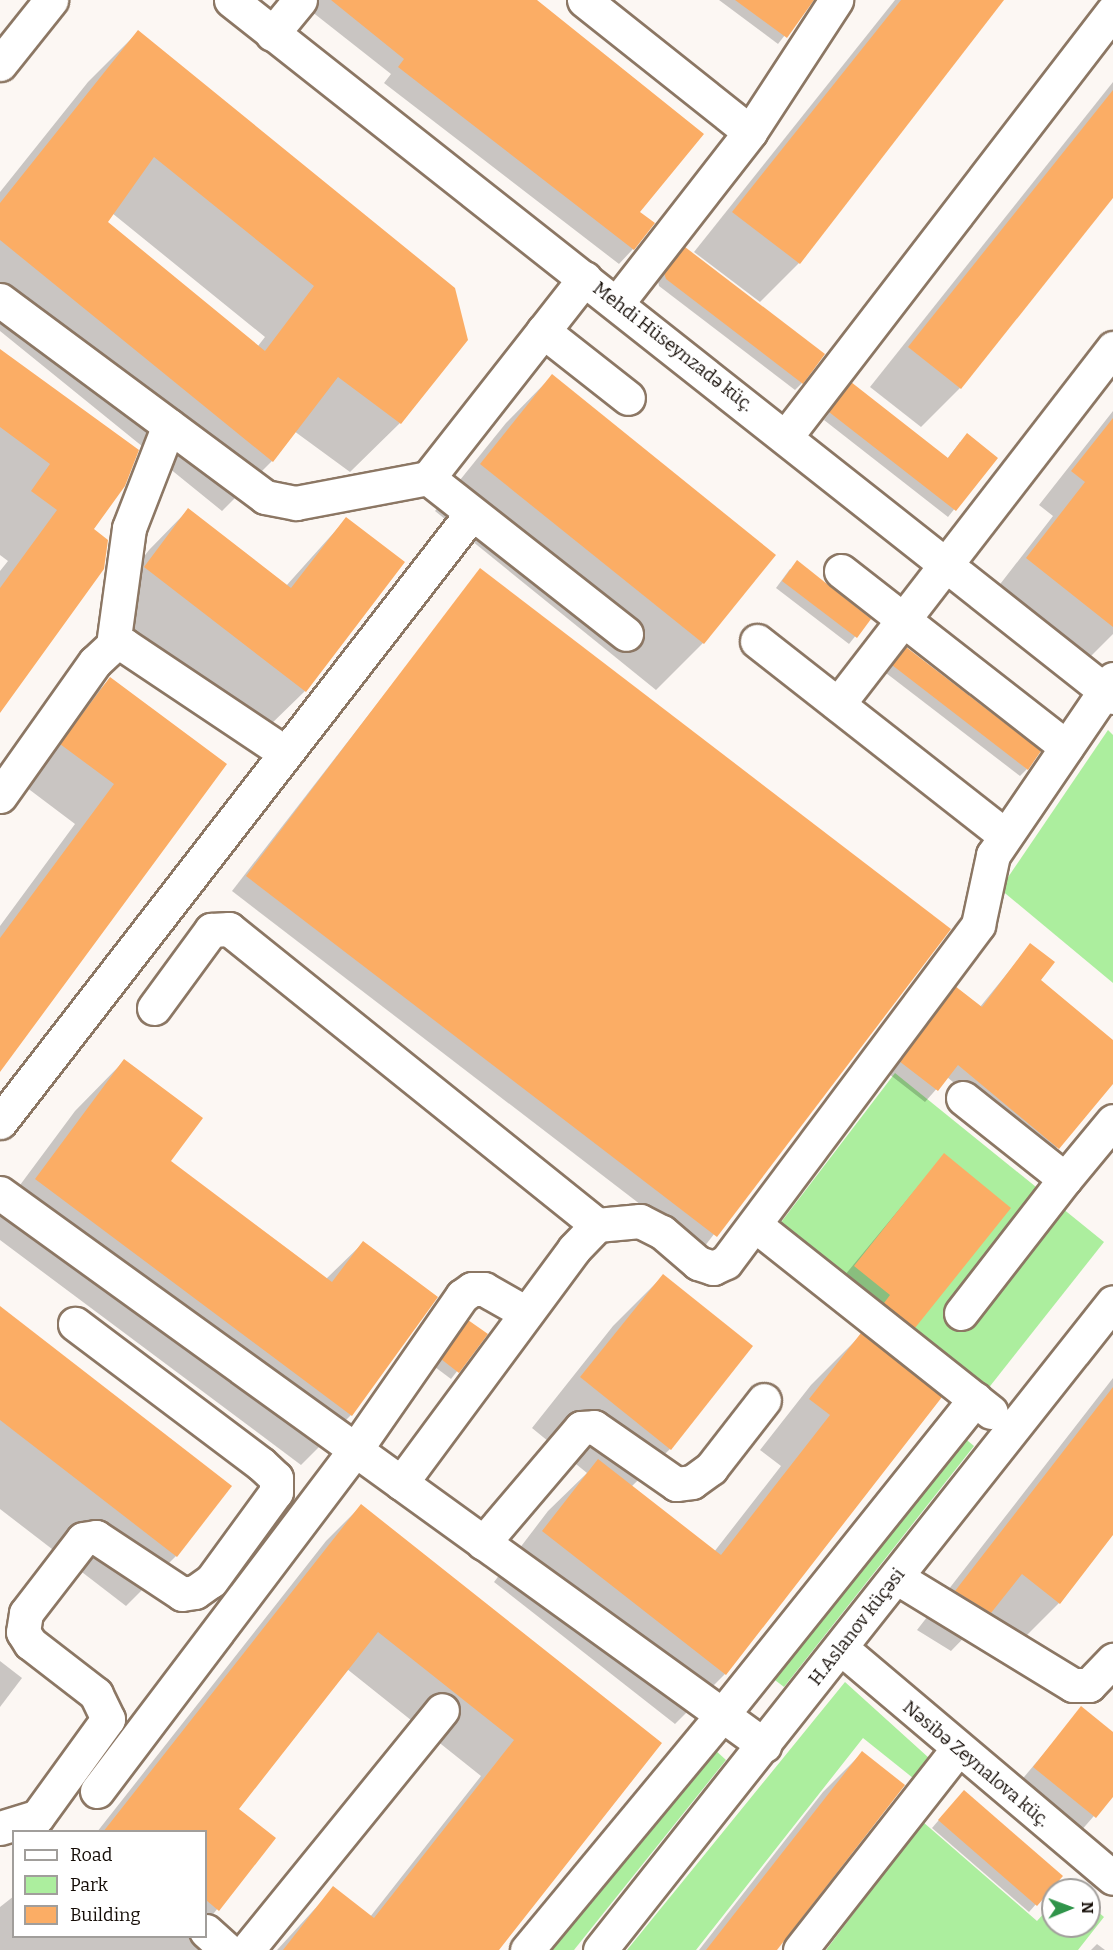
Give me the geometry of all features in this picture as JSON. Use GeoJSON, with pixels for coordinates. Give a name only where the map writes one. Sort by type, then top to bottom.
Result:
{"type":"FeatureCollection","features":[{"type":"Feature","properties":{"kind":"street"},"geometry":{"type":"LineString","coordinates":[[0,64],[51,0]]}},
{"type":"Feature","properties":{"kind":"street","name":"Mehdi Hüseynzadə küç."},"geometry":{"type":"LineString","coordinates":[[231,0],[787,435],[945,563],[1110,688]]}},
{"type":"Feature","properties":{"kind":"street"},"geometry":{"type":"LineString","coordinates":[[272,34],[300,0]]}},
{"type":"Feature","properties":{"kind":"street"},"geometry":{"type":"LineString","coordinates":[[584,0],[750,132]]}},
{"type":"Feature","properties":{"kind":"street"},"geometry":{"type":"LineString","coordinates":[[617,303],[750,132],[836,0]]}},
{"type":"Feature","properties":{"kind":"street"},"geometry":{"type":"LineString","coordinates":[[787,435],[1113,11]]}},
{"type":"Feature","properties":{"kind":"street"},"geometry":{"type":"LineString","coordinates":[[0,300],[264,497],[296,503],[428,478],[585,278]]}},
{"type":"Feature","properties":{"kind":"street"},"geometry":{"type":"LineString","coordinates":[[543,331],[628,398]]}},
{"type":"Feature","properties":{"kind":"street"},"geometry":{"type":"LineString","coordinates":[[838,704],[1113,348]]}},
{"type":"Feature","properties":{"kind":"street"},"geometry":{"type":"LineString","coordinates":[[0,796],[94,662],[113,645],[129,528],[169,425]]}},
{"type":"Feature","properties":{"kind":"street"},"geometry":{"type":"LineString","coordinates":[[428,478],[626,634]]}},
{"type":"Feature","properties":{"kind":"street"},"geometry":{"type":"LineString","coordinates":[[0,1122],[284,752],[472,513]]}},
{"type":"Feature","properties":{"kind":"street"},"geometry":{"type":"LineString","coordinates":[[841,571],[1066,747]]}},
{"type":"Feature","properties":{"kind":"street"},"geometry":{"type":"LineString","coordinates":[[757,641],[1004,835]]}},
{"type":"Feature","properties":{"kind":"street"},"geometry":{"type":"LineString","coordinates":[[113,645],[123,645],[284,752]]}},
{"type":"Feature","properties":{"kind":"street"},"geometry":{"type":"LineString","coordinates":[[154,1008],[211,930],[229,929],[597,1225],[640,1221],[662,1232],[698,1263],[713,1268],[726,1262],[755,1225],[978,925],[987,874],[1004,835],[1110,688]]}},
{"type":"Feature","properties":{"kind":"street"},"geometry":{"type":"LineString","coordinates":[[963,1098],[1065,1179]]}},
{"type":"Feature","properties":{"kind":"street"},"geometry":{"type":"LineString","coordinates":[[961,1313],[1065,1179],[1102,1156],[1113,1121]]}},
{"type":"Feature","properties":{"kind":"street"},"geometry":{"type":"LineString","coordinates":[[0,1192],[764,1745]]}},
{"type":"Feature","properties":{"kind":"street"},"geometry":{"type":"LineString","coordinates":[[401,1484],[526,1313],[597,1225]]}},
{"type":"Feature","properties":{"kind":"street"},"geometry":{"type":"LineString","coordinates":[[755,1225],[1012,1428]]}},
{"type":"Feature","properties":{"kind":"street"},"geometry":{"type":"LineString","coordinates":[[97,1791],[355,1450],[462,1296],[472,1289],[484,1289],[526,1313]]}},
{"type":"Feature","properties":{"kind":"street","name":"H.Aslanov küçəsi"},"geometry":{"type":"LineString","coordinates":[[600,1950],[1113,1302]]}},
{"type":"Feature","properties":{"kind":"street"},"geometry":{"type":"LineString","coordinates":[[0,1828],[37,1817],[108,1719],[96,1694],[30,1643],[22,1632],[26,1613],[83,1539],[96,1537],[182,1594],[195,1592],[211,1581],[276,1492],[276,1478],[261,1464],[75,1324]]}},
{"type":"Feature","properties":{"kind":"street"},"geometry":{"type":"LineString","coordinates":[[527,1950],[722,1715],[975,1399]]}},
{"type":"Feature","properties":{"kind":"street"},"geometry":{"type":"LineString","coordinates":[[483,1543],[581,1428],[594,1427],[676,1484],[692,1482],[711,1468],[764,1400]]}},
{"type":"Feature","properties":{"kind":"street"},"geometry":{"type":"LineString","coordinates":[[896,1577],[1073,1685],[1089,1685],[1113,1660]]}},
{"type":"Feature","properties":{"kind":"street","name":"Nəsibə Zeynalova küç."},"geometry":{"type":"LineString","coordinates":[[841,1648],[957,1750],[1113,1878]]}},
{"type":"Feature","properties":{"kind":"street"},"geometry":{"type":"LineString","coordinates":[[247,1950],[442,1710]]}},
{"type":"Feature","properties":{"kind":"street"},"geometry":{"type":"LineString","coordinates":[[800,1950],[957,1750]]}},
{"type":"Feature","properties":{"kind":"street"},"geometry":{"type":"LineString","coordinates":[[207,1932],[227,1950]]}},
{"type":"Feature","properties":{"kind":"green space"},"geometry":{"type":"Polygon","coordinates":[[[1108,730],[1113,735],[1113,983],[1000,889],[1108,730]]]}},
{"type":"Feature","properties":{"kind":"green space"},"geometry":{"type":"Polygon","coordinates":[[[895,1073],[1104,1242],[987,1390],[779,1225],[895,1073]]]}},
{"type":"Feature","properties":{"kind":"green space"},"geometry":{"type":"Polygon","coordinates":[[[962,1436],[974,1446],[784,1687],[771,1677],[962,1436]]]}},
{"type":"Feature","properties":{"kind":"green space"},"geometry":{"type":"Polygon","coordinates":[[[845,1682],[929,1758],[913,1778],[863,1738],[696,1950],[627,1950],[845,1682]]]}},
{"type":"Feature","properties":{"kind":"green space"},"geometry":{"type":"Polygon","coordinates":[[[714,1749],[726,1760],[574,1950],[552,1950],[714,1749]]]}},
{"type":"Feature","properties":{"kind":"green space"},"geometry":{"type":"Polygon","coordinates":[[[923,1822],[1037,1921],[1041,1916],[1041,1938],[1087,1938],[1078,1950],[826,1950],[923,1822]]]}},
{"type":"Feature","properties":{"kind":"building"},"geometry":{"type":"Polygon","coordinates":[[[331,0],[537,0],[704,134],[640,212],[655,223],[634,250],[398,67],[404,59],[331,0]]]}},
{"type":"Feature","properties":{"kind":"building"},"geometry":{"type":"Polygon","coordinates":[[[735,0],[814,0],[787,38],[735,0]]]}},
{"type":"Feature","properties":{"kind":"building"},"geometry":{"type":"Polygon","coordinates":[[[901,0],[1004,0],[800,264],[732,212],[901,0]]]}},
{"type":"Feature","properties":{"kind":"building"},"geometry":{"type":"Polygon","coordinates":[[[138,30],[455,288],[468,340],[401,424],[338,377],[273,462],[0,240],[0,203],[138,30]],[[154,157],[108,222],[265,351],[314,286],[154,157]]]}},
{"type":"Feature","properties":{"kind":"building"},"geometry":{"type":"Polygon","coordinates":[[[1113,90],[1113,198],[961,389],[908,347],[1113,90]]]}},
{"type":"Feature","properties":{"kind":"building"},"geometry":{"type":"Polygon","coordinates":[[[685,247],[825,354],[803,384],[666,279],[664,273],[685,247]]]}},
{"type":"Feature","properties":{"kind":"building"},"geometry":{"type":"Polygon","coordinates":[[[0,349],[139,450],[125,486],[94,529],[108,540],[104,569],[0,713],[0,588],[57,510],[31,491],[50,464],[0,427],[0,349]]]}},
{"type":"Feature","properties":{"kind":"building"},"geometry":{"type":"Polygon","coordinates":[[[552,374],[776,555],[704,644],[480,464],[552,374]]]}},
{"type":"Feature","properties":{"kind":"building"},"geometry":{"type":"Polygon","coordinates":[[[851,382],[948,458],[967,433],[998,458],[956,511],[829,412],[851,382]]]}},
{"type":"Feature","properties":{"kind":"building"},"geometry":{"type":"Polygon","coordinates":[[[1113,418],[1113,627],[1026,558],[1085,482],[1071,471],[1113,418]]]}},
{"type":"Feature","properties":{"kind":"building"},"geometry":{"type":"Polygon","coordinates":[[[188,508],[291,588],[346,517],[405,562],[306,692],[144,567],[188,508]]]}},
{"type":"Feature","properties":{"kind":"building"},"geometry":{"type":"Polygon","coordinates":[[[797,560],[871,619],[857,638],[782,581],[797,560]]]}},
{"type":"Feature","properties":{"kind":"building"},"geometry":{"type":"Polygon","coordinates":[[[480,568],[951,929],[717,1237],[246,876],[480,568]]]}},
{"type":"Feature","properties":{"kind":"building"},"geometry":{"type":"Polygon","coordinates":[[[906,647],[1041,751],[1028,770],[892,665],[906,647]]]}},
{"type":"Feature","properties":{"kind":"building"},"geometry":{"type":"Polygon","coordinates":[[[110,677],[227,764],[0,1072],[0,938],[114,784],[60,744],[110,677]]]}},
{"type":"Feature","properties":{"kind":"building"},"geometry":{"type":"Polygon","coordinates":[[[1030,943],[1055,962],[1041,980],[1113,1040],[1113,1084],[1059,1149],[958,1065],[938,1091],[899,1061],[955,986],[982,1007],[1030,943]]]}},
{"type":"Feature","properties":{"kind":"building"},"geometry":{"type":"Polygon","coordinates":[[[124,1059],[203,1118],[171,1161],[332,1282],[363,1241],[438,1297],[352,1416],[35,1179],[124,1059]]]}},
{"type":"Feature","properties":{"kind":"building"},"geometry":{"type":"Polygon","coordinates":[[[944,1153],[1011,1208],[915,1328],[884,1303],[890,1295],[854,1266],[944,1153]]]}},
{"type":"Feature","properties":{"kind":"building"},"geometry":{"type":"Polygon","coordinates":[[[663,1274],[753,1346],[671,1450],[580,1377],[663,1274]]]}},
{"type":"Feature","properties":{"kind":"building"},"geometry":{"type":"Polygon","coordinates":[[[0,1306],[232,1486],[177,1557],[0,1420],[0,1306]]]}},
{"type":"Feature","properties":{"kind":"building"},"geometry":{"type":"Polygon","coordinates":[[[468,1320],[488,1334],[459,1373],[441,1359],[468,1320]]]}},
{"type":"Feature","properties":{"kind":"building"},"geometry":{"type":"Polygon","coordinates":[[[861,1333],[942,1397],[726,1675],[542,1531],[598,1459],[721,1555],[830,1415],[809,1399],[861,1333]]]}},
{"type":"Feature","properties":{"kind":"building"},"geometry":{"type":"Polygon","coordinates":[[[1113,1387],[1113,1535],[1060,1604],[1022,1574],[991,1613],[955,1591],[1113,1387]]]}},
{"type":"Feature","properties":{"kind":"building"},"geometry":{"type":"Polygon","coordinates":[[[361,1504],[662,1743],[499,1950],[283,1950],[333,1886],[374,1918],[514,1740],[378,1632],[239,1809],[276,1838],[219,1911],[207,1901],[207,1830],[105,1830],[361,1504]]]}},
{"type":"Feature","properties":{"kind":"building"},"geometry":{"type":"Polygon","coordinates":[[[1081,1706],[1113,1732],[1113,1797],[1096,1818],[1033,1767],[1081,1706]]]}},
{"type":"Feature","properties":{"kind":"building"},"geometry":{"type":"Polygon","coordinates":[[[862,1751],[905,1785],[777,1950],[706,1950],[862,1751]]]}},
{"type":"Feature","properties":{"kind":"building"},"geometry":{"type":"Polygon","coordinates":[[[964,1790],[1063,1876],[1061,1878],[1041,1878],[1041,1901],[1037,1906],[938,1820],[964,1790]]]}}]}
